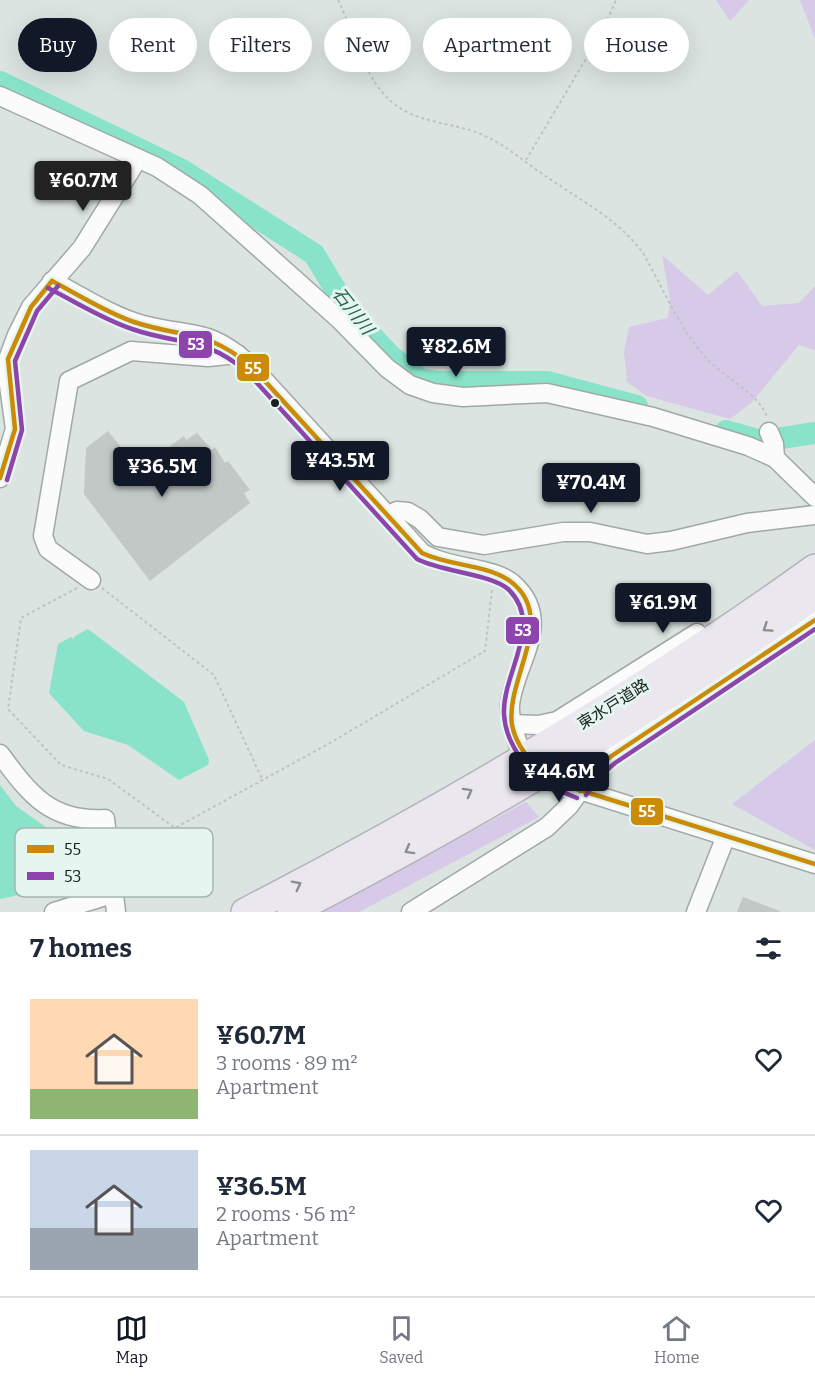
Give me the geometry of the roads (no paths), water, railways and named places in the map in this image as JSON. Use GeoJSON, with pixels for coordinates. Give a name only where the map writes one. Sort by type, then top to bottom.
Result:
{"type":"FeatureCollection","features":[{"type":"Feature","properties":{"kind":"highway","name":"東水戸道路"},"geometry":{"type":"LineString","coordinates":[[291,912],[477,812],[539,762],[657,676],[815,568]]}},
{"type":"Feature","properties":{"kind":"highway","name":"東水戸道路"},"geometry":{"type":"LineString","coordinates":[[245,912],[670,693],[815,595]]}},
{"type":"Feature","properties":{"kind":"street"},"geometry":{"type":"LineString","coordinates":[[0,96],[137,160],[157,167],[200,195],[322,303],[387,369],[410,385],[433,393],[463,397],[547,393],[653,417],[748,446],[773,445],[815,497]]}},
{"type":"Feature","properties":{"kind":"street"},"geometry":{"type":"LineString","coordinates":[[0,478],[15,429],[8,378],[8,359],[32,307],[81,248],[137,160]]}},
{"type":"Feature","properties":{"kind":"street"},"geometry":{"type":"LineString","coordinates":[[52,281],[120,316],[143,325],[204,334],[237,354],[422,553],[437,562],[494,574],[512,583],[529,607],[532,623],[531,638],[510,706],[512,724],[539,762],[580,791],[815,864]]}},
{"type":"Feature","properties":{"kind":"street"},"geometry":{"type":"LineString","coordinates":[[91,580],[48,549],[43,536],[69,381],[131,351],[208,357],[237,354]]}},
{"type":"Feature","properties":{"kind":"street"},"geometry":{"type":"LineString","coordinates":[[387,516],[397,511],[408,512],[420,519],[438,537],[484,545],[563,532],[590,532],[647,544],[671,542],[747,523],[815,515]]}},
{"type":"Feature","properties":{"kind":"street"},"geometry":{"type":"LineString","coordinates":[[512,724],[538,725],[557,721],[578,710],[706,628],[815,553]]}},
{"type":"Feature","properties":{"kind":"street"},"geometry":{"type":"LineString","coordinates":[[411,912],[547,826],[560,816],[594,771],[610,757],[815,620]]}},
{"type":"Feature","properties":{"kind":"street"},"geometry":{"type":"LineString","coordinates":[[0,754],[26,790],[61,814],[84,820],[105,819],[106,828]]}},
{"type":"Feature","properties":{"kind":"street"},"geometry":{"type":"LineString","coordinates":[[696,912],[726,836]]}},
{"type":"Feature","properties":{"kind":"street"},"geometry":{"type":"LineString","coordinates":[[54,912],[114,903]]}},
{"type":"Feature","properties":{"kind":"waterway","name":"石川川"},"geometry":{"type":"LineString","coordinates":[[0,82],[182,170],[314,254],[349,312],[392,357],[420,379],[437,382],[548,382],[637,406]]}},
{"type":"Feature","properties":{"kind":"waterway","name":"石川川"},"geometry":{"type":"LineString","coordinates":[[726,431],[762,441],[815,433]]}}]}
